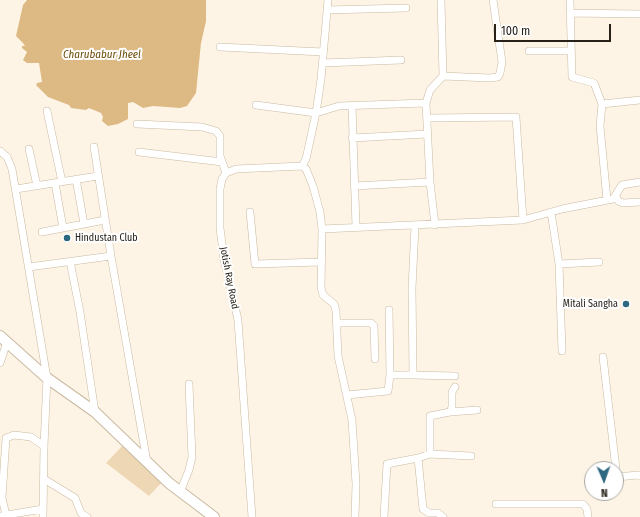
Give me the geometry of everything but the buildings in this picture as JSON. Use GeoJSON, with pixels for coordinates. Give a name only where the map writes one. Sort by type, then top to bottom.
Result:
{"type":"FeatureCollection","features":[{"type":"Feature","properties":{"kind":"main road"},"geometry":{"type":"LineString","coordinates":[[4,339],[47,378],[95,412],[147,464],[180,492],[214,517]]}},
{"type":"Feature","properties":{"kind":"street"},"geometry":{"type":"LineString","coordinates":[[302,166],[306,159],[316,112],[323,63],[328,0]]}},
{"type":"Feature","properties":{"kind":"street"},"geometry":{"type":"LineString","coordinates":[[435,225],[430,182],[426,103],[430,90],[443,76],[441,0]]}},
{"type":"Feature","properties":{"kind":"street"},"geometry":{"type":"LineString","coordinates":[[443,76],[498,77],[502,62],[493,0]]}},
{"type":"Feature","properties":{"kind":"street"},"geometry":{"type":"LineString","coordinates":[[570,0],[572,77],[594,83],[602,104],[600,126],[607,200]]}},
{"type":"Feature","properties":{"kind":"street"},"geometry":{"type":"LineString","coordinates":[[327,10],[406,8]]}},
{"type":"Feature","properties":{"kind":"street"},"geometry":{"type":"LineString","coordinates":[[570,13],[640,14]]}},
{"type":"Feature","properties":{"kind":"street"},"geometry":{"type":"LineString","coordinates":[[220,47],[323,52]]}},
{"type":"Feature","properties":{"kind":"street"},"geometry":{"type":"LineString","coordinates":[[529,51],[572,51]]}},
{"type":"Feature","properties":{"kind":"street"},"geometry":{"type":"LineString","coordinates":[[323,63],[401,60]]}},
{"type":"Feature","properties":{"kind":"street"},"geometry":{"type":"LineString","coordinates":[[602,104],[640,100]]}},
{"type":"Feature","properties":{"kind":"street"},"geometry":{"type":"LineString","coordinates":[[256,105],[316,112],[331,107],[426,103]]}},
{"type":"Feature","properties":{"kind":"street"},"geometry":{"type":"LineString","coordinates":[[352,106],[356,227]]}},
{"type":"Feature","properties":{"kind":"street"},"geometry":{"type":"LineString","coordinates":[[47,111],[59,182],[64,228]]}},
{"type":"Feature","properties":{"kind":"street"},"geometry":{"type":"LineString","coordinates":[[427,118],[516,117],[522,220]]}},
{"type":"Feature","properties":{"kind":"street"},"geometry":{"type":"LineString","coordinates":[[137,124],[202,127],[216,131],[220,136],[222,162],[226,173],[236,169],[302,166],[306,169],[313,186],[320,212],[322,229],[320,262],[321,288],[323,295],[334,304],[337,323],[338,356],[352,420],[356,484],[355,517]]}},
{"type":"Feature","properties":{"kind":"street"},"geometry":{"type":"LineString","coordinates":[[352,138],[427,134]]}},
{"type":"Feature","properties":{"kind":"street"},"geometry":{"type":"LineString","coordinates":[[94,147],[111,256],[147,464]]}},
{"type":"Feature","properties":{"kind":"street"},"geometry":{"type":"LineString","coordinates":[[29,149],[37,186]]}},
{"type":"Feature","properties":{"kind":"street"},"geometry":{"type":"LineString","coordinates":[[0,151],[9,160],[16,189],[47,378],[43,517]]}},
{"type":"Feature","properties":{"kind":"street"},"geometry":{"type":"LineString","coordinates":[[139,152],[222,162]]}},
{"type":"Feature","properties":{"kind":"street","name":"Jotish Ray Road"},"geometry":{"type":"LineString","coordinates":[[226,173],[222,179],[220,189],[220,228],[224,259],[238,320],[252,517]]}},
{"type":"Feature","properties":{"kind":"street"},"geometry":{"type":"LineString","coordinates":[[16,189],[98,176]]}},
{"type":"Feature","properties":{"kind":"street"},"geometry":{"type":"LineString","coordinates":[[76,179],[84,224]]}},
{"type":"Feature","properties":{"kind":"street"},"geometry":{"type":"LineString","coordinates":[[354,186],[430,182]]}},
{"type":"Feature","properties":{"kind":"street"},"geometry":{"type":"LineString","coordinates":[[640,182],[622,185],[619,187],[616,196],[618,201],[624,203],[640,202]]}},
{"type":"Feature","properties":{"kind":"street"},"geometry":{"type":"LineString","coordinates":[[322,229],[522,220],[607,200],[616,196]]}},
{"type":"Feature","properties":{"kind":"street"},"geometry":{"type":"LineString","coordinates":[[250,212],[255,264],[320,262]]}},
{"type":"Feature","properties":{"kind":"street"},"geometry":{"type":"LineString","coordinates":[[551,212],[559,264],[562,351]]}},
{"type":"Feature","properties":{"kind":"street"},"geometry":{"type":"LineString","coordinates":[[42,232],[105,220]]}},
{"type":"Feature","properties":{"kind":"street"},"geometry":{"type":"LineString","coordinates":[[413,375],[412,288],[415,226]]}},
{"type":"Feature","properties":{"kind":"street"},"geometry":{"type":"LineString","coordinates":[[29,267],[111,256]]}},
{"type":"Feature","properties":{"kind":"street"},"geometry":{"type":"LineString","coordinates":[[70,262],[95,412]]}},
{"type":"Feature","properties":{"kind":"street"},"geometry":{"type":"LineString","coordinates":[[559,264],[599,262]]}},
{"type":"Feature","properties":{"kind":"street"},"geometry":{"type":"LineString","coordinates":[[347,395],[388,390],[390,375],[389,310]]}},
{"type":"Feature","properties":{"kind":"street"},"geometry":{"type":"LineString","coordinates":[[337,323],[371,323],[374,326],[375,359]]}},
{"type":"Feature","properties":{"kind":"street"},"geometry":{"type":"LineString","coordinates":[[0,362],[4,339]]}},
{"type":"Feature","properties":{"kind":"street"},"geometry":{"type":"LineString","coordinates":[[603,357],[615,461]]}},
{"type":"Feature","properties":{"kind":"street"},"geometry":{"type":"LineString","coordinates":[[390,375],[455,376]]}},
{"type":"Feature","properties":{"kind":"street"},"geometry":{"type":"LineString","coordinates":[[180,492],[190,470],[192,457],[189,384]]}},
{"type":"Feature","properties":{"kind":"street"},"geometry":{"type":"LineString","coordinates":[[450,412],[452,407],[452,392],[455,387]]}},
{"type":"Feature","properties":{"kind":"street"},"geometry":{"type":"LineString","coordinates":[[430,454],[430,416],[450,412],[477,410]]}},
{"type":"Feature","properties":{"kind":"street"},"geometry":{"type":"LineString","coordinates":[[43,509],[3,516],[2,498],[6,438],[10,435],[32,437],[44,446]]}},
{"type":"Feature","properties":{"kind":"street"},"geometry":{"type":"LineString","coordinates":[[384,517],[388,464],[430,454],[471,456]]}},
{"type":"Feature","properties":{"kind":"street"},"geometry":{"type":"LineString","coordinates":[[418,458],[423,509],[429,513],[438,513],[442,517]]}},
{"type":"Feature","properties":{"kind":"street"},"geometry":{"type":"LineString","coordinates":[[624,476],[640,476]]}},
{"type":"Feature","properties":{"kind":"street"},"geometry":{"type":"LineString","coordinates":[[44,479],[75,498],[81,514],[87,517]]}},
{"type":"Feature","properties":{"kind":"street"},"geometry":{"type":"LineString","coordinates":[[496,504],[583,504],[587,509],[588,517]]}},
{"type":"Feature","properties":{"kind":"shaded area"},"geometry":{"type":"Polygon","coordinates":[[[124,444],[166,478],[149,496],[106,463],[124,444]]]}},
{"type":"Feature","properties":{"kind":"water","name":"Charubabur Jheel"},"geometry":{"type":"Polygon","coordinates":[[[27,0],[206,0],[206,21],[201,43],[196,93],[187,106],[180,108],[153,106],[143,108],[133,102],[128,103],[128,119],[118,124],[108,126],[102,121],[103,117],[101,113],[89,108],[86,110],[71,108],[69,105],[48,97],[36,85],[37,83],[42,82],[39,63],[27,63],[23,60],[27,52],[22,48],[22,46],[25,46],[16,36],[23,5],[27,0]]]}},
{"type":"Feature","properties":{"kind":"place","name":"Hindustan Club"},"geometry":{"type":"Point","coordinates":[67,238]}},
{"type":"Feature","properties":{"kind":"place","name":"Mitali Sangha"},"geometry":{"type":"Point","coordinates":[626,304]}}]}
